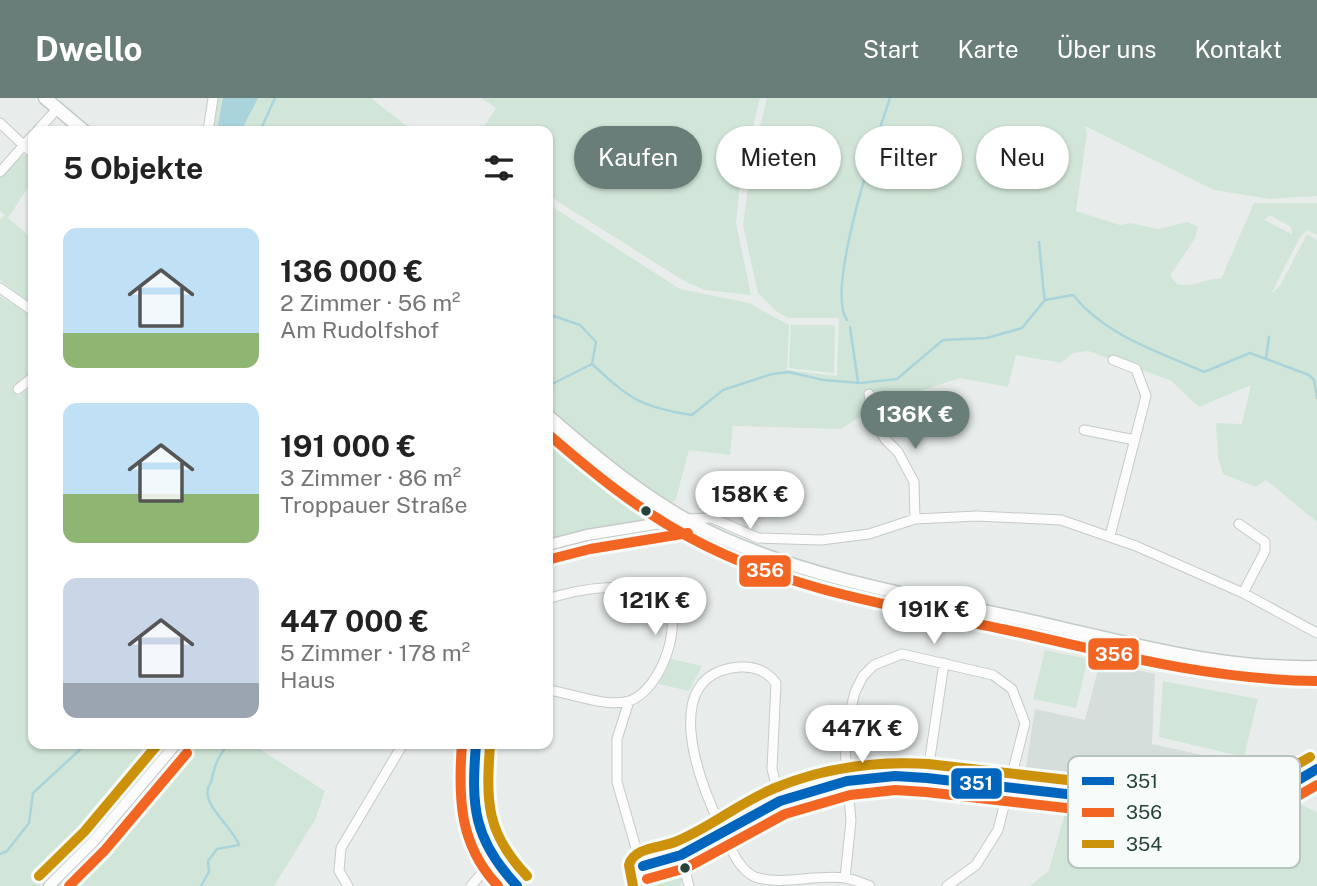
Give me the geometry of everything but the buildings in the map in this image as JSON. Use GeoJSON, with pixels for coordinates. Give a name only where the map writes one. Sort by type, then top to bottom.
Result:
{"type":"FeatureCollection","features":[{"type":"Feature","properties":{"kind":"main road"},"geometry":{"type":"LineString","coordinates":[[45,98],[78,126]]}},
{"type":"Feature","properties":{"kind":"main road"},"geometry":{"type":"LineString","coordinates":[[553,420],[642,492],[686,519],[768,556],[893,591],[1199,657],[1281,668],[1317,667]]}},
{"type":"Feature","properties":{"kind":"street"},"geometry":{"type":"LineString","coordinates":[[209,126],[213,98]]}},
{"type":"Feature","properties":{"kind":"street"},"geometry":{"type":"LineString","coordinates":[[42,126],[57,109]]}},
{"type":"Feature","properties":{"kind":"street"},"geometry":{"type":"LineString","coordinates":[[0,123],[28,149]]}},
{"type":"Feature","properties":{"kind":"street"},"geometry":{"type":"LineString","coordinates":[[0,172],[28,141]]}},
{"type":"Feature","properties":{"kind":"street"},"geometry":{"type":"LineString","coordinates":[[0,288],[28,308]]}},
{"type":"Feature","properties":{"kind":"street"},"geometry":{"type":"LineString","coordinates":[[1110,536],[1146,396],[1136,369],[1113,360]]}},
{"type":"Feature","properties":{"kind":"street"},"geometry":{"type":"LineString","coordinates":[[18,389],[28,381]]}},
{"type":"Feature","properties":{"kind":"street"},"geometry":{"type":"LineString","coordinates":[[869,394],[877,426],[898,452],[914,482],[915,519]]}},
{"type":"Feature","properties":{"kind":"street"},"geometry":{"type":"LineString","coordinates":[[1084,430],[1135,440]]}},
{"type":"Feature","properties":{"kind":"street"},"geometry":{"type":"LineString","coordinates":[[553,544],[587,535],[712,517],[758,538],[821,540],[869,534],[915,519],[977,516],[1061,520],[1110,536],[1243,593],[1317,633]]}},
{"type":"Feature","properties":{"kind":"street"},"geometry":{"type":"LineString","coordinates":[[1238,524],[1265,542],[1265,551],[1243,593]]}},
{"type":"Feature","properties":{"kind":"street"},"geometry":{"type":"LineString","coordinates":[[553,597],[572,591],[621,585],[660,591],[673,605],[674,618],[659,673],[651,687],[629,701],[617,703],[553,691]]}},
{"type":"Feature","properties":{"kind":"street"},"geometry":{"type":"LineString","coordinates":[[845,878],[851,821],[844,736],[855,692],[863,676],[874,665],[902,654],[993,675],[1012,690],[1021,707],[1025,723],[998,830],[976,865],[947,886]]}},
{"type":"Feature","properties":{"kind":"street"},"geometry":{"type":"LineString","coordinates":[[927,778],[944,663]]}},
{"type":"Feature","properties":{"kind":"street"},"geometry":{"type":"LineString","coordinates":[[780,801],[772,769],[776,683],[761,669],[740,667],[720,670],[700,687],[694,697],[690,714],[701,780],[743,870],[756,878],[775,881],[845,878],[870,886]]}},
{"type":"Feature","properties":{"kind":"street"},"geometry":{"type":"LineString","coordinates":[[629,701],[617,739],[617,782],[647,886]]}},
{"type":"Feature","properties":{"kind":"street"},"geometry":{"type":"LineString","coordinates":[[48,886],[94,841],[172,749]]}},
{"type":"Feature","properties":{"kind":"street"},"geometry":{"type":"LineString","coordinates":[[348,886],[339,871],[341,848],[400,749]]}},
{"type":"Feature","properties":{"kind":"street"},"geometry":{"type":"LineString","coordinates":[[476,749],[472,789],[475,820],[482,845],[492,861],[517,886]]}},
{"type":"Feature","properties":{"kind":"street"},"geometry":{"type":"LineString","coordinates":[[1300,779],[1317,769]]}},
{"type":"Feature","properties":{"kind":"street"},"geometry":{"type":"LineString","coordinates":[[643,866],[681,855],[780,801],[847,781],[895,776],[1068,794]]}},
{"type":"Feature","properties":{"kind":"street"},"geometry":{"type":"LineString","coordinates":[[681,855],[689,886]]}},
{"type":"Feature","properties":{"kind":"street"},"geometry":{"type":"LineString","coordinates":[[471,886],[492,861]]}},
{"type":"Feature","properties":{"kind":"shaded area"},"geometry":{"type":"Polygon","coordinates":[[[1100,662],[1155,674],[1152,744],[1207,756],[1068,756],[1068,779],[1025,773],[1035,709],[1085,720],[1100,662]]]}},
{"type":"Feature","properties":{"kind":"green space"},"geometry":{"type":"Polygon","coordinates":[[[216,98],[371,98],[407,126],[213,126],[216,98]]]}},
{"type":"Feature","properties":{"kind":"green space"},"geometry":{"type":"Polygon","coordinates":[[[482,98],[760,98],[753,126],[716,126],[716,189],[740,189],[736,223],[751,295],[705,290],[686,282],[557,201],[553,197],[553,126],[484,126],[496,108],[482,98]]]}},
{"type":"Feature","properties":{"kind":"green space"},"geometry":{"type":"Polygon","coordinates":[[[767,98],[1317,98],[1317,196],[1269,199],[1214,190],[1085,126],[1087,133],[1076,211],[1120,225],[1131,223],[1158,229],[1188,222],[1198,227],[1195,238],[1170,276],[1177,284],[1184,285],[1221,279],[1254,203],[1317,203],[1317,235],[1307,230],[1299,239],[1271,294],[1280,286],[1307,234],[1317,240],[1317,522],[1266,480],[1256,487],[1223,474],[1218,457],[1216,423],[1242,424],[1251,385],[1199,407],[1170,380],[1088,351],[1073,353],[1061,363],[1016,355],[1008,387],[960,378],[880,404],[841,429],[733,426],[730,455],[689,450],[676,499],[656,521],[553,538],[553,207],[680,289],[749,303],[789,325],[787,370],[837,376],[839,318],[788,318],[776,311],[758,293],[743,225],[748,189],[841,189],[841,126],[760,126],[767,98]],[[1270,215],[1264,220],[1292,234],[1291,227],[1270,215]]]}},
{"type":"Feature","properties":{"kind":"green space"},"geometry":{"type":"Polygon","coordinates":[[[20,155],[28,157],[28,188],[8,218],[28,235],[28,301],[0,280],[0,219],[5,215],[0,211],[0,176],[20,155]]]}},
{"type":"Feature","properties":{"kind":"green space"},"geometry":{"type":"Polygon","coordinates":[[[0,296],[28,314],[28,380],[14,393],[19,396],[28,388],[28,749],[163,749],[116,809],[39,886],[0,886],[0,296]]]}},
{"type":"Feature","properties":{"kind":"green space"},"geometry":{"type":"Polygon","coordinates":[[[791,325],[835,325],[834,373],[789,368],[791,325]]]}},
{"type":"Feature","properties":{"kind":"green space"},"geometry":{"type":"Polygon","coordinates":[[[1045,650],[1088,659],[1076,708],[1033,699],[1045,650]]]}},
{"type":"Feature","properties":{"kind":"green space"},"geometry":{"type":"Polygon","coordinates":[[[671,659],[702,666],[689,691],[659,684],[671,659]]]}},
{"type":"Feature","properties":{"kind":"green space"},"geometry":{"type":"Polygon","coordinates":[[[1163,681],[1258,699],[1244,756],[1159,737],[1163,681]]]}},
{"type":"Feature","properties":{"kind":"green space"},"geometry":{"type":"Polygon","coordinates":[[[188,749],[260,749],[325,791],[315,820],[274,886],[65,886],[112,839],[188,749]]]}},
{"type":"Feature","properties":{"kind":"green space"},"geometry":{"type":"Polygon","coordinates":[[[1068,802],[1068,868],[1300,868],[1300,804],[1317,812],[1317,886],[1030,886],[1049,870],[1068,802]]]}},
{"type":"Feature","properties":{"kind":"green space"},"geometry":{"type":"Polygon","coordinates":[[[675,862],[683,877],[680,886],[650,886],[650,869],[675,862]]]}},
{"type":"Feature","properties":{"kind":"water"},"geometry":{"type":"Polygon","coordinates":[[[223,98],[258,98],[244,126],[218,126],[223,98]]]}},
{"type":"Feature","properties":{"kind":"waterway"},"geometry":{"type":"LineString","coordinates":[[262,126],[275,98]]}},
{"type":"Feature","properties":{"kind":"waterway"},"geometry":{"type":"LineString","coordinates":[[847,320],[842,303],[848,247],[855,212],[890,98]]}},
{"type":"Feature","properties":{"kind":"waterway"},"geometry":{"type":"LineString","coordinates":[[1039,242],[1043,284]]}},
{"type":"Feature","properties":{"kind":"waterway"},"geometry":{"type":"LineString","coordinates":[[1043,286],[1045,300]]}},
{"type":"Feature","properties":{"kind":"waterway"},"geometry":{"type":"LineString","coordinates":[[592,364],[616,386],[637,400],[660,409],[692,415],[723,390],[772,374],[789,372],[823,380],[861,383],[897,379],[943,340],[987,338],[1022,328],[1045,300],[1073,295],[1086,309],[1117,332],[1204,372],[1250,353],[1309,375],[1314,380],[1317,398]]}},
{"type":"Feature","properties":{"kind":"waterway"},"geometry":{"type":"LineString","coordinates":[[553,316],[580,325],[596,342],[592,364]]}},
{"type":"Feature","properties":{"kind":"waterway"},"geometry":{"type":"LineString","coordinates":[[850,327],[858,382]]}},
{"type":"Feature","properties":{"kind":"waterway"},"geometry":{"type":"LineString","coordinates":[[1266,358],[1269,337]]}},
{"type":"Feature","properties":{"kind":"waterway"},"geometry":{"type":"LineString","coordinates":[[553,384],[592,364]]}},
{"type":"Feature","properties":{"kind":"waterway"},"geometry":{"type":"LineString","coordinates":[[0,854],[7,851],[29,823],[33,793],[81,749]]}},
{"type":"Feature","properties":{"kind":"waterway"},"geometry":{"type":"LineString","coordinates":[[201,886],[209,872],[208,861],[217,849],[239,845],[214,810],[208,795],[215,766],[224,749]]}},
{"type":"Feature","properties":{"kind":"transit line","name":"356"},"geometry":{"type":"LineString","coordinates":[[553,438],[616,489],[670,526],[729,557],[770,573],[855,598],[1136,659],[1208,672],[1317,681]]}},
{"type":"Feature","properties":{"kind":"transit line","name":"356"},"geometry":{"type":"LineString","coordinates":[[553,558],[590,549],[688,533]]}},
{"type":"Feature","properties":{"kind":"transit line","name":"354"},"geometry":{"type":"LineString","coordinates":[[39,876],[84,832],[154,749]]}},
{"type":"Feature","properties":{"kind":"transit line","name":"356"},"geometry":{"type":"LineString","coordinates":[[462,749],[461,801],[468,837],[475,854],[498,886]]}},
{"type":"Feature","properties":{"kind":"transit line","name":"351"},"geometry":{"type":"LineString","coordinates":[[476,749],[474,786],[478,821],[491,853],[517,886]]}},
{"type":"Feature","properties":{"kind":"transit line","name":"354"},"geometry":{"type":"LineString","coordinates":[[490,749],[489,800],[496,831],[513,860],[527,876]]}},
{"type":"Feature","properties":{"kind":"transit line","name":"356"},"geometry":{"type":"LineString","coordinates":[[69,886],[105,850],[187,753]]}},
{"type":"Feature","properties":{"kind":"transit line","name":"354"},"geometry":{"type":"LineString","coordinates":[[1300,763],[1310,757]]}},
{"type":"Feature","properties":{"kind":"transit line","name":"354"},"geometry":{"type":"LineString","coordinates":[[633,886],[629,865],[642,851],[688,836],[750,800],[812,775],[869,765],[928,764],[1068,780]]}},
{"type":"Feature","properties":{"kind":"transit line","name":"351"},"geometry":{"type":"LineString","coordinates":[[1300,779],[1317,769]]}},
{"type":"Feature","properties":{"kind":"transit line","name":"351"},"geometry":{"type":"LineString","coordinates":[[643,866],[681,855],[780,801],[847,781],[895,776],[1068,794]]}},
{"type":"Feature","properties":{"kind":"transit line","name":"356"},"geometry":{"type":"LineString","coordinates":[[1300,795],[1317,785]]}},
{"type":"Feature","properties":{"kind":"transit line","name":"356"},"geometry":{"type":"LineString","coordinates":[[647,879],[686,868],[785,814],[850,795],[895,790],[1068,808]]}}]}
